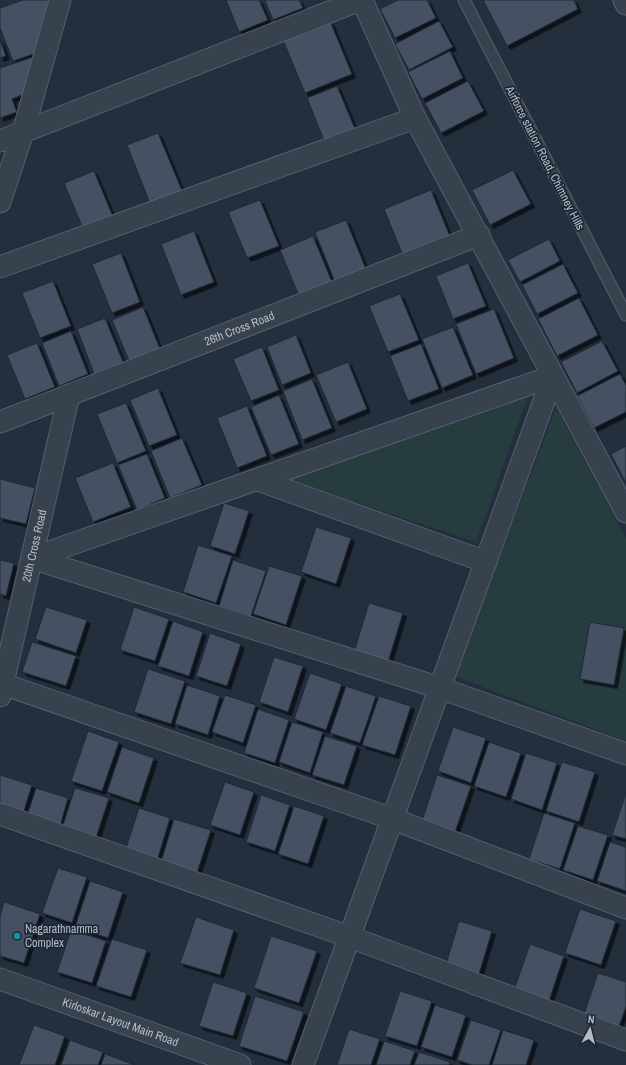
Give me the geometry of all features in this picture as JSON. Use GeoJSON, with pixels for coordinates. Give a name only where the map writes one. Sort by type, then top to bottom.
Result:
{"type":"FeatureCollection","features":[{"type":"Feature","properties":{"kind":"street"},"geometry":{"type":"LineString","coordinates":[[0,202],[23,132],[60,0]]}},
{"type":"Feature","properties":{"kind":"street"},"geometry":{"type":"LineString","coordinates":[[0,141],[361,0],[415,118],[626,512]]}},
{"type":"Feature","properties":{"kind":"street"},"geometry":{"type":"LineString","coordinates":[[624,0],[626,4]]}},
{"type":"Feature","properties":{"kind":"street"},"geometry":{"type":"LineString","coordinates":[[0,267],[415,118]]}},
{"type":"Feature","properties":{"kind":"street","name":"26th Cross Road"},"geometry":{"type":"LineString","coordinates":[[0,422],[479,236]]}},
{"type":"Feature","properties":{"kind":"street"},"geometry":{"type":"LineString","coordinates":[[32,558],[553,376]]}},
{"type":"Feature","properties":{"kind":"street"},"geometry":{"type":"LineString","coordinates":[[303,1065],[553,376]]}},
{"type":"Feature","properties":{"kind":"street","name":"20th Cross Road"},"geometry":{"type":"LineString","coordinates":[[2,690],[69,395]]}},
{"type":"Feature","properties":{"kind":"street"},"geometry":{"type":"LineString","coordinates":[[258,480],[486,562]]}},
{"type":"Feature","properties":{"kind":"street"},"geometry":{"type":"LineString","coordinates":[[32,558],[440,688],[626,754]]}},
{"type":"Feature","properties":{"kind":"street"},"geometry":{"type":"LineString","coordinates":[[2,690],[393,818],[626,908]]}},
{"type":"Feature","properties":{"kind":"street"},"geometry":{"type":"LineString","coordinates":[[0,814],[350,937],[626,1040]]}},
{"type":"Feature","properties":{"kind":"street","name":"Kirloskar Layout Main Road"},"geometry":{"type":"LineString","coordinates":[[0,980],[240,1065]]}},
{"type":"Feature","properties":{"kind":"lane","name":"Airforce station Road, Chimney Hills"},"geometry":{"type":"LineString","coordinates":[[464,0],[626,315]]}},
{"type":"Feature","properties":{"kind":"green space"},"geometry":{"type":"Polygon","coordinates":[[[528,396],[476,542],[287,480],[528,396]]]}},
{"type":"Feature","properties":{"kind":"green space"},"geometry":{"type":"Polygon","coordinates":[[[556,408],[626,538],[626,741],[454,676],[556,408]]]}},
{"type":"Feature","properties":{"kind":"building"},"geometry":{"type":"Polygon","coordinates":[[[23,0],[50,0],[42,51],[13,61],[0,28],[0,8],[23,0]]]}},
{"type":"Feature","properties":{"kind":"building"},"geometry":{"type":"Polygon","coordinates":[[[226,0],[259,0],[268,20],[239,32],[226,0]]]}},
{"type":"Feature","properties":{"kind":"building"},"geometry":{"type":"Polygon","coordinates":[[[265,0],[299,0],[303,8],[273,20],[265,0]]]}},
{"type":"Feature","properties":{"kind":"building"},"geometry":{"type":"Polygon","coordinates":[[[398,0],[427,0],[436,18],[395,38],[380,9],[398,0]]]}},
{"type":"Feature","properties":{"kind":"building"},"geometry":{"type":"Polygon","coordinates":[[[483,0],[574,0],[578,9],[507,46],[483,0]]]}},
{"type":"Feature","properties":{"kind":"building"},"geometry":{"type":"Polygon","coordinates":[[[330,21],[352,74],[305,93],[283,40],[330,21]]]}},
{"type":"Feature","properties":{"kind":"building"},"geometry":{"type":"Polygon","coordinates":[[[439,21],[453,47],[409,70],[395,44],[439,21]]]}},
{"type":"Feature","properties":{"kind":"building"},"geometry":{"type":"Polygon","coordinates":[[[0,40],[6,56],[0,58],[0,40]]]}},
{"type":"Feature","properties":{"kind":"building"},"geometry":{"type":"Polygon","coordinates":[[[450,51],[463,78],[422,99],[408,72],[450,51]]]}},
{"type":"Feature","properties":{"kind":"building"},"geometry":{"type":"Polygon","coordinates":[[[36,56],[32,91],[12,99],[17,112],[0,118],[0,68],[36,56]]]}},
{"type":"Feature","properties":{"kind":"building"},"geometry":{"type":"Polygon","coordinates":[[[468,81],[484,111],[441,133],[425,103],[468,81]]]}},
{"type":"Feature","properties":{"kind":"building"},"geometry":{"type":"Polygon","coordinates":[[[337,86],[356,131],[325,143],[307,98],[337,86]]]}},
{"type":"Feature","properties":{"kind":"building"},"geometry":{"type":"Polygon","coordinates":[[[158,133],[183,193],[151,206],[127,145],[158,133]]]}},
{"type":"Feature","properties":{"kind":"building"},"geometry":{"type":"Polygon","coordinates":[[[513,170],[531,204],[490,225],[472,190],[513,170]]]}},
{"type":"Feature","properties":{"kind":"building"},"geometry":{"type":"Polygon","coordinates":[[[94,171],[114,219],[84,231],[64,183],[94,171]]]}},
{"type":"Feature","properties":{"kind":"building"},"geometry":{"type":"Polygon","coordinates":[[[431,190],[451,239],[404,258],[384,209],[431,190]]]}},
{"type":"Feature","properties":{"kind":"building"},"geometry":{"type":"Polygon","coordinates":[[[260,200],[279,246],[247,258],[228,212],[260,200]]]}},
{"type":"Feature","properties":{"kind":"building"},"geometry":{"type":"Polygon","coordinates":[[[346,220],[366,269],[335,282],[315,232],[346,220]]]}},
{"type":"Feature","properties":{"kind":"building"},"geometry":{"type":"Polygon","coordinates":[[[194,231],[214,282],[181,295],[161,244],[194,231]]]}},
{"type":"Feature","properties":{"kind":"building"},"geometry":{"type":"Polygon","coordinates":[[[313,236],[332,282],[299,296],[280,250],[313,236]]]}},
{"type":"Feature","properties":{"kind":"building"},"geometry":{"type":"Polygon","coordinates":[[[549,239],[560,261],[520,282],[508,260],[549,239]]]}},
{"type":"Feature","properties":{"kind":"building"},"geometry":{"type":"Polygon","coordinates":[[[121,253],[140,302],[112,313],[92,264],[121,253]]]}},
{"type":"Feature","properties":{"kind":"building"},"geometry":{"type":"Polygon","coordinates":[[[468,263],[486,306],[453,319],[436,276],[468,263]]]}},
{"type":"Feature","properties":{"kind":"building"},"geometry":{"type":"Polygon","coordinates":[[[563,264],[578,293],[537,314],[522,285],[563,264]]]}},
{"type":"Feature","properties":{"kind":"building"},"geometry":{"type":"Polygon","coordinates":[[[53,281],[71,326],[40,338],[22,293],[53,281]]]}},
{"type":"Feature","properties":{"kind":"building"},"geometry":{"type":"Polygon","coordinates":[[[400,294],[419,340],[388,352],[369,306],[400,294]]]}},
{"type":"Feature","properties":{"kind":"building"},"geometry":{"type":"Polygon","coordinates":[[[579,298],[598,335],[557,356],[538,319],[579,298]]]}},
{"type":"Feature","properties":{"kind":"building"},"geometry":{"type":"Polygon","coordinates":[[[143,307],[161,351],[130,363],[112,320],[143,307]]]}},
{"type":"Feature","properties":{"kind":"building"},"geometry":{"type":"Polygon","coordinates":[[[494,309],[514,358],[476,374],[456,324],[494,309]]]}},
{"type":"Feature","properties":{"kind":"building"},"geometry":{"type":"Polygon","coordinates":[[[105,318],[124,364],[95,376],[77,329],[105,318]]]}},
{"type":"Feature","properties":{"kind":"building"},"geometry":{"type":"Polygon","coordinates":[[[453,327],[473,375],[442,388],[422,339],[453,327]]]}},
{"type":"Feature","properties":{"kind":"building"},"geometry":{"type":"Polygon","coordinates":[[[71,331],[88,374],[59,386],[42,343],[71,331]]]}},
{"type":"Feature","properties":{"kind":"building"},"geometry":{"type":"Polygon","coordinates":[[[296,335],[311,373],[282,385],[267,347],[296,335]]]}},
{"type":"Feature","properties":{"kind":"building"},"geometry":{"type":"Polygon","coordinates":[[[602,341],[618,371],[577,393],[561,362],[602,341]]]}},
{"type":"Feature","properties":{"kind":"building"},"geometry":{"type":"Polygon","coordinates":[[[37,343],[55,387],[25,399],[7,355],[37,343]]]}},
{"type":"Feature","properties":{"kind":"building"},"geometry":{"type":"Polygon","coordinates":[[[421,344],[439,389],[408,401],[390,356],[421,344]]]}},
{"type":"Feature","properties":{"kind":"building"},"geometry":{"type":"Polygon","coordinates":[[[262,347],[279,390],[251,401],[233,359],[262,347]]]}},
{"type":"Feature","properties":{"kind":"building"},"geometry":{"type":"Polygon","coordinates":[[[348,362],[367,409],[336,422],[316,375],[348,362]]]}},
{"type":"Feature","properties":{"kind":"building"},"geometry":{"type":"Polygon","coordinates":[[[620,374],[626,385],[626,412],[594,428],[577,396],[620,374]]]}},
{"type":"Feature","properties":{"kind":"building"},"geometry":{"type":"Polygon","coordinates":[[[312,379],[332,428],[302,440],[283,391],[312,379]]]}},
{"type":"Feature","properties":{"kind":"building"},"geometry":{"type":"Polygon","coordinates":[[[158,388],[177,435],[149,446],[130,400],[158,388]]]}},
{"type":"Feature","properties":{"kind":"building"},"geometry":{"type":"Polygon","coordinates":[[[279,395],[299,444],[271,455],[251,407],[279,395]]]}},
{"type":"Feature","properties":{"kind":"building"},"geometry":{"type":"Polygon","coordinates":[[[126,403],[146,451],[117,463],[97,414],[126,403]]]}},
{"type":"Feature","properties":{"kind":"building"},"geometry":{"type":"Polygon","coordinates":[[[247,406],[267,456],[237,468],[217,418],[247,406]]]}},
{"type":"Feature","properties":{"kind":"building"},"geometry":{"type":"Polygon","coordinates":[[[182,438],[202,485],[170,498],[151,451],[182,438]]]}},
{"type":"Feature","properties":{"kind":"building"},"geometry":{"type":"Polygon","coordinates":[[[626,446],[626,483],[611,454],[626,446]]]}},
{"type":"Feature","properties":{"kind":"building"},"geometry":{"type":"Polygon","coordinates":[[[147,454],[165,498],[137,510],[118,465],[147,454]]]}},
{"type":"Feature","properties":{"kind":"building"},"geometry":{"type":"Polygon","coordinates":[[[113,463],[131,507],[93,522],[75,478],[113,463]]]}},
{"type":"Feature","properties":{"kind":"building"},"geometry":{"type":"Polygon","coordinates":[[[0,479],[35,488],[26,524],[0,518],[0,479]]]}},
{"type":"Feature","properties":{"kind":"building"},"geometry":{"type":"Polygon","coordinates":[[[224,503],[249,511],[235,554],[210,546],[224,503]]]}},
{"type":"Feature","properties":{"kind":"building"},"geometry":{"type":"Polygon","coordinates":[[[316,527],[351,538],[336,584],[301,572],[316,527]]]}},
{"type":"Feature","properties":{"kind":"building"},"geometry":{"type":"Polygon","coordinates":[[[198,545],[232,556],[216,603],[183,592],[198,545]]]}},
{"type":"Feature","properties":{"kind":"building"},"geometry":{"type":"Polygon","coordinates":[[[0,560],[14,563],[6,596],[0,594],[0,560]]]}},
{"type":"Feature","properties":{"kind":"building"},"geometry":{"type":"Polygon","coordinates":[[[233,560],[266,571],[251,616],[219,606],[233,560]]]}},
{"type":"Feature","properties":{"kind":"building"},"geometry":{"type":"Polygon","coordinates":[[[269,566],[302,576],[286,625],[253,614],[269,566]]]}},
{"type":"Feature","properties":{"kind":"building"},"geometry":{"type":"Polygon","coordinates":[[[369,603],[403,613],[388,662],[354,652],[369,603]]]}},
{"type":"Feature","properties":{"kind":"building"},"geometry":{"type":"Polygon","coordinates":[[[46,607],[87,620],[76,653],[35,639],[46,607]]]}},
{"type":"Feature","properties":{"kind":"building"},"geometry":{"type":"Polygon","coordinates":[[[134,607],[169,619],[155,661],[120,650],[134,607]]]}},
{"type":"Feature","properties":{"kind":"building"},"geometry":{"type":"Polygon","coordinates":[[[173,621],[203,632],[189,676],[158,666],[173,621]]]}},
{"type":"Feature","properties":{"kind":"building"},"geometry":{"type":"Polygon","coordinates":[[[590,622],[624,628],[614,685],[580,679],[590,622]]]}},
{"type":"Feature","properties":{"kind":"building"},"geometry":{"type":"Polygon","coordinates":[[[210,633],[241,644],[227,686],[196,676],[210,633]]]}},
{"type":"Feature","properties":{"kind":"building"},"geometry":{"type":"Polygon","coordinates":[[[32,642],[76,656],[66,686],[22,672],[32,642]]]}},
{"type":"Feature","properties":{"kind":"building"},"geometry":{"type":"Polygon","coordinates":[[[274,657],[303,666],[288,712],[259,702],[274,657]]]}},
{"type":"Feature","properties":{"kind":"building"},"geometry":{"type":"Polygon","coordinates":[[[148,669],[185,681],[171,724],[134,712],[148,669]]]}},
{"type":"Feature","properties":{"kind":"building"},"geometry":{"type":"Polygon","coordinates":[[[310,673],[342,684],[326,730],[294,719],[310,673]]]}},
{"type":"Feature","properties":{"kind":"building"},"geometry":{"type":"Polygon","coordinates":[[[187,685],[220,696],[208,735],[175,724],[187,685]]]}},
{"type":"Feature","properties":{"kind":"building"},"geometry":{"type":"Polygon","coordinates":[[[346,686],[376,696],[360,743],[330,733],[346,686]]]}},
{"type":"Feature","properties":{"kind":"building"},"geometry":{"type":"Polygon","coordinates":[[[225,695],[256,705],[243,743],[212,732],[225,695]]]}},
{"type":"Feature","properties":{"kind":"building"},"geometry":{"type":"Polygon","coordinates":[[[379,696],[411,706],[395,755],[362,745],[379,696]]]}},
{"type":"Feature","properties":{"kind":"building"},"geometry":{"type":"Polygon","coordinates":[[[258,709],[289,720],[275,763],[244,753],[258,709]]]}},
{"type":"Feature","properties":{"kind":"building"},"geometry":{"type":"Polygon","coordinates":[[[292,722],[323,732],[310,773],[279,762],[292,722]]]}},
{"type":"Feature","properties":{"kind":"building"},"geometry":{"type":"Polygon","coordinates":[[[453,727],[486,738],[471,783],[438,771],[453,727]]]}},
{"type":"Feature","properties":{"kind":"building"},"geometry":{"type":"Polygon","coordinates":[[[88,731],[119,742],[102,791],[71,781],[88,731]]]}},
{"type":"Feature","properties":{"kind":"building"},"geometry":{"type":"Polygon","coordinates":[[[325,736],[357,746],[344,785],[312,775],[325,736]]]}},
{"type":"Feature","properties":{"kind":"building"},"geometry":{"type":"Polygon","coordinates":[[[489,742],[521,753],[506,797],[474,786],[489,742]]]}},
{"type":"Feature","properties":{"kind":"building"},"geometry":{"type":"Polygon","coordinates":[[[122,747],[154,758],[139,803],[107,792],[122,747]]]}},
{"type":"Feature","properties":{"kind":"building"},"geometry":{"type":"Polygon","coordinates":[[[526,753],[557,763],[542,810],[511,799],[526,753]]]}},
{"type":"Feature","properties":{"kind":"building"},"geometry":{"type":"Polygon","coordinates":[[[562,762],[595,772],[579,822],[546,811],[562,762]]]}},
{"type":"Feature","properties":{"kind":"building"},"geometry":{"type":"Polygon","coordinates":[[[0,775],[32,785],[22,817],[0,810],[0,775]]]}},
{"type":"Feature","properties":{"kind":"building"},"geometry":{"type":"Polygon","coordinates":[[[437,775],[471,786],[455,832],[422,821],[437,775]]]}},
{"type":"Feature","properties":{"kind":"building"},"geometry":{"type":"Polygon","coordinates":[[[225,782],[254,792],[240,835],[210,825],[225,782]]]}},
{"type":"Feature","properties":{"kind":"building"},"geometry":{"type":"Polygon","coordinates":[[[36,788],[68,798],[59,830],[26,819],[36,788]]]}},
{"type":"Feature","properties":{"kind":"building"},"geometry":{"type":"Polygon","coordinates":[[[75,788],[109,798],[95,841],[61,831],[75,788]]]}},
{"type":"Feature","properties":{"kind":"building"},"geometry":{"type":"Polygon","coordinates":[[[626,793],[626,839],[612,835],[626,793]]]}},
{"type":"Feature","properties":{"kind":"building"},"geometry":{"type":"Polygon","coordinates":[[[261,795],[290,805],[275,851],[246,842],[261,795]]]}},
{"type":"Feature","properties":{"kind":"building"},"geometry":{"type":"Polygon","coordinates":[[[294,806],[324,816],[308,864],[278,854],[294,806]]]}},
{"type":"Feature","properties":{"kind":"building"},"geometry":{"type":"Polygon","coordinates":[[[139,808],[170,818],[157,861],[125,851],[139,808]]]}},
{"type":"Feature","properties":{"kind":"building"},"geometry":{"type":"Polygon","coordinates":[[[544,813],[575,823],[560,869],[529,859],[544,813]]]}},
{"type":"Feature","properties":{"kind":"building"},"geometry":{"type":"Polygon","coordinates":[[[174,819],[211,830],[196,876],[160,865],[174,819]]]}},
{"type":"Feature","properties":{"kind":"building"},"geometry":{"type":"Polygon","coordinates":[[[578,826],[608,835],[593,880],[563,870],[578,826]]]}},
{"type":"Feature","properties":{"kind":"building"},"geometry":{"type":"Polygon","coordinates":[[[610,842],[626,847],[626,891],[597,881],[610,842]]]}},
{"type":"Feature","properties":{"kind":"building"},"geometry":{"type":"Polygon","coordinates":[[[58,868],[87,877],[72,923],[42,913],[58,868]]]}},
{"type":"Feature","properties":{"kind":"building"},"geometry":{"type":"Polygon","coordinates":[[[90,881],[123,892],[108,938],[75,927],[90,881]]]}},
{"type":"Feature","properties":{"kind":"building","name":"Nagarathnamma Complex"},"geometry":{"type":"Polygon","coordinates":[[[4,902],[40,914],[24,963],[0,956],[0,916],[4,902]]]}},
{"type":"Feature","properties":{"kind":"building"},"geometry":{"type":"Polygon","coordinates":[[[580,909],[616,921],[601,965],[565,953],[580,909]]]}},
{"type":"Feature","properties":{"kind":"building"},"geometry":{"type":"Polygon","coordinates":[[[196,917],[234,930],[220,975],[180,963],[196,917]]]}},
{"type":"Feature","properties":{"kind":"building"},"geometry":{"type":"Polygon","coordinates":[[[459,921],[492,931],[479,974],[446,964],[459,921]]]}},
{"type":"Feature","properties":{"kind":"building"},"geometry":{"type":"Polygon","coordinates":[[[71,930],[106,941],[92,983],[57,972],[71,930]]]}},
{"type":"Feature","properties":{"kind":"building"},"geometry":{"type":"Polygon","coordinates":[[[271,936],[317,951],[299,1003],[254,988],[271,936]]]}},
{"type":"Feature","properties":{"kind":"building"},"geometry":{"type":"Polygon","coordinates":[[[112,939],[147,950],[131,997],[96,986],[112,939]]]}},
{"type":"Feature","properties":{"kind":"building"},"geometry":{"type":"Polygon","coordinates":[[[530,944],[564,956],[548,1004],[513,993],[530,944]]]}},
{"type":"Feature","properties":{"kind":"building"},"geometry":{"type":"Polygon","coordinates":[[[598,973],[626,982],[626,1007],[618,1029],[583,1017],[598,973]]]}},
{"type":"Feature","properties":{"kind":"building"},"geometry":{"type":"Polygon","coordinates":[[[213,982],[247,993],[233,1036],[199,1026],[213,982]]]}},
{"type":"Feature","properties":{"kind":"building"},"geometry":{"type":"Polygon","coordinates":[[[400,991],[432,1001],[417,1046],[385,1036],[400,991]]]}},
{"type":"Feature","properties":{"kind":"building"},"geometry":{"type":"Polygon","coordinates":[[[255,996],[304,1012],[287,1061],[239,1046],[255,996]]]}},
{"type":"Feature","properties":{"kind":"building"},"geometry":{"type":"Polygon","coordinates":[[[435,1005],[466,1015],[452,1057],[421,1047],[435,1005]]]}},
{"type":"Feature","properties":{"kind":"building"},"geometry":{"type":"Polygon","coordinates":[[[471,1020],[501,1030],[489,1065],[472,1065],[457,1060],[471,1020]]]}},
{"type":"Feature","properties":{"kind":"building"},"geometry":{"type":"Polygon","coordinates":[[[34,1025],[65,1036],[55,1065],[19,1065],[34,1025]]]}},
{"type":"Feature","properties":{"kind":"building"},"geometry":{"type":"Polygon","coordinates":[[[349,1029],[380,1039],[371,1065],[337,1065],[349,1029]]]}},
{"type":"Feature","properties":{"kind":"building"},"geometry":{"type":"Polygon","coordinates":[[[503,1030],[534,1040],[526,1065],[492,1065],[503,1030]]]}},
{"type":"Feature","properties":{"kind":"building"},"geometry":{"type":"Polygon","coordinates":[[[70,1040],[103,1052],[98,1065],[61,1065],[70,1040]]]}},
{"type":"Feature","properties":{"kind":"building"},"geometry":{"type":"Polygon","coordinates":[[[384,1041],[415,1051],[410,1065],[376,1065],[384,1041]]]}},
{"type":"Feature","properties":{"kind":"building"},"geometry":{"type":"Polygon","coordinates":[[[419,1052],[450,1062],[449,1065],[414,1065],[419,1052]]]}},
{"type":"Feature","properties":{"kind":"building"},"geometry":{"type":"Polygon","coordinates":[[[105,1054],[135,1065],[101,1065],[105,1054]]]}},
{"type":"Feature","properties":{"kind":"place","name":"Nagarathnamma Complex"},"geometry":{"type":"Point","coordinates":[17,936]}}]}
